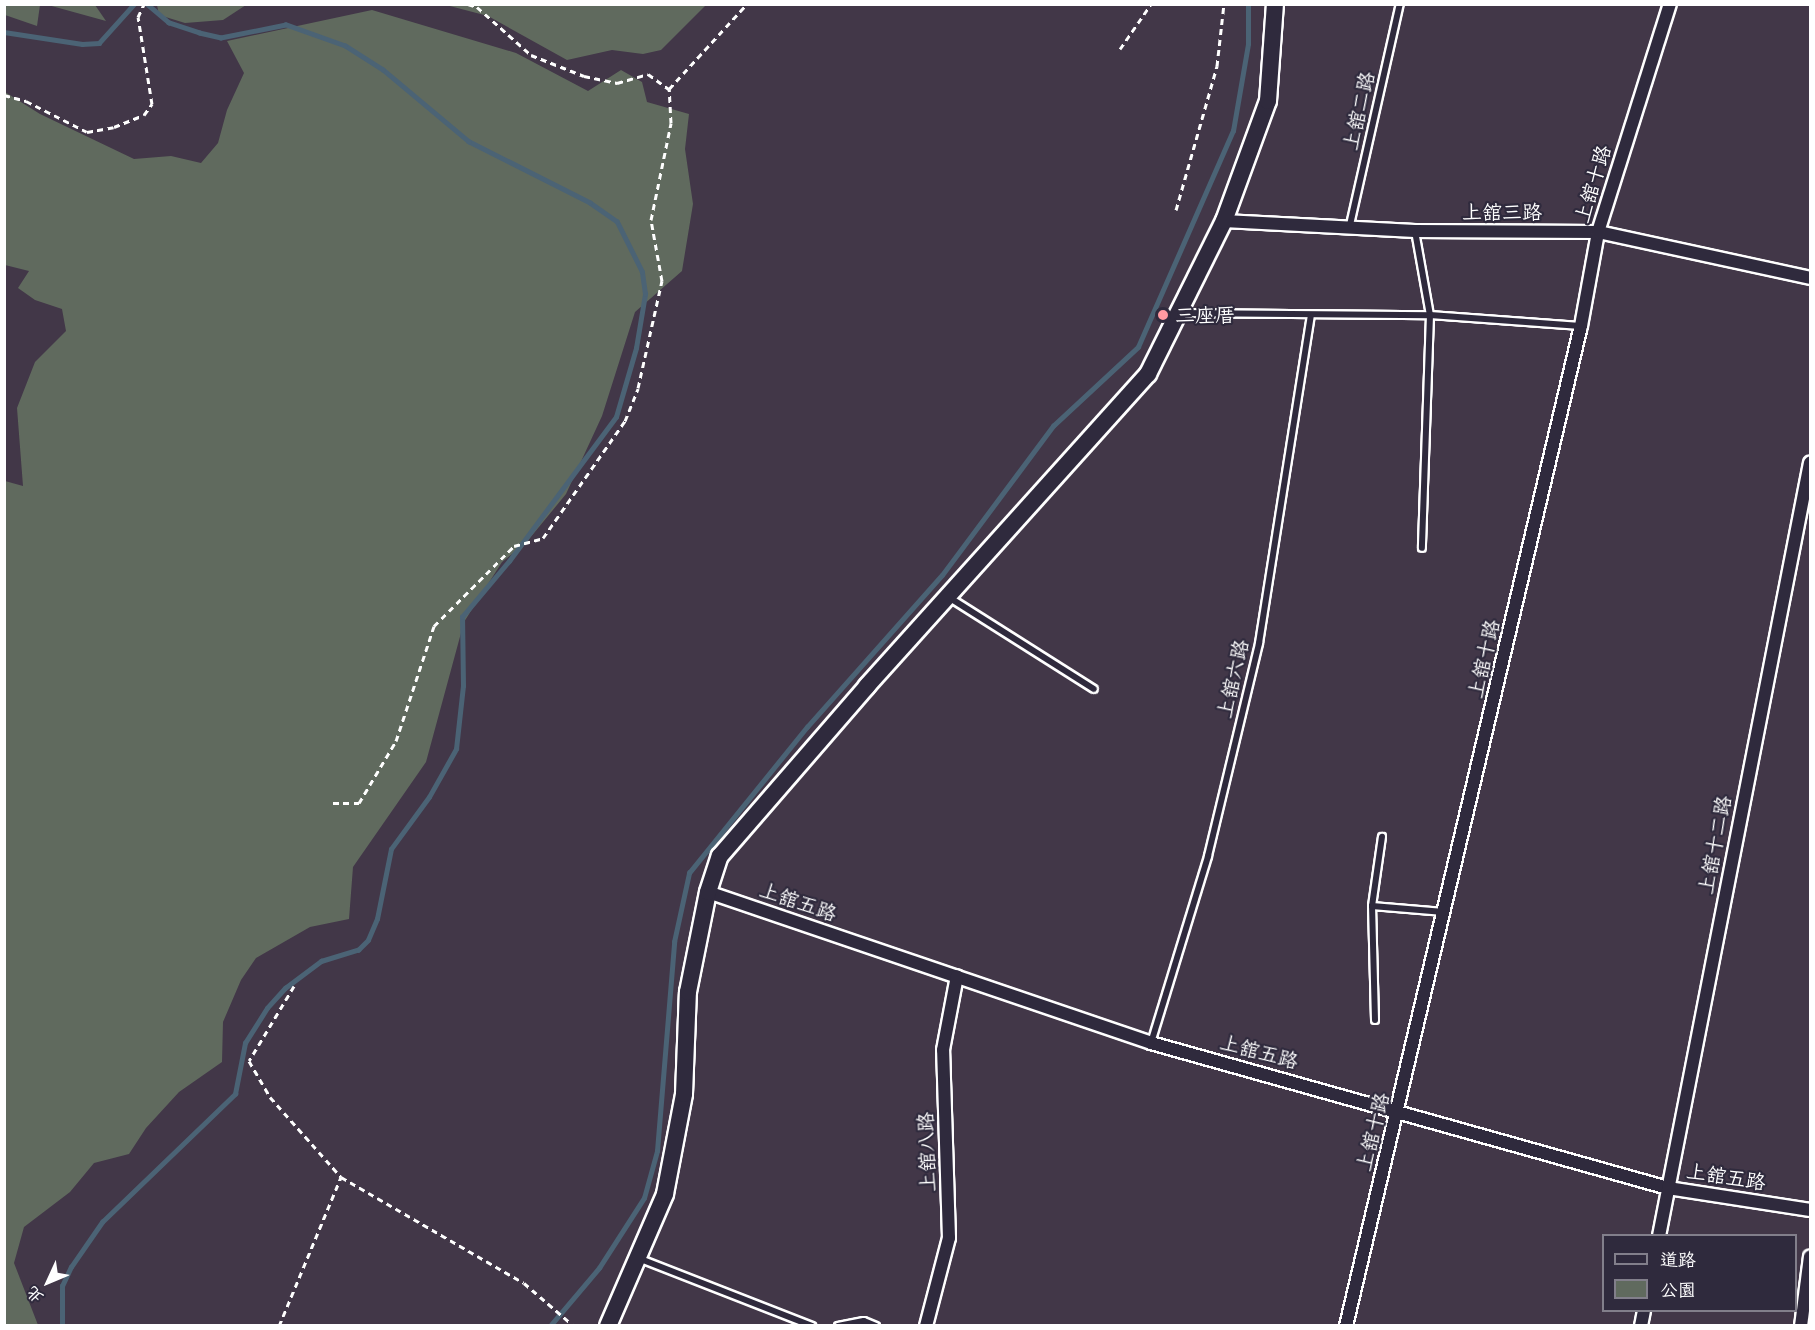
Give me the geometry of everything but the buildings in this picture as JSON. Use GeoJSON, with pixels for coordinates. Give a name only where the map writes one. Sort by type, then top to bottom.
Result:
{"type":"FeatureCollection","features":[{"type":"Feature","properties":{"kind":"street"},"geometry":{"type":"LineString","coordinates":[[608,1326],[665,1194],[684,1094],[688,992],[708,892],[720,856],[1148,374],[1224,221],[1268,101],[1275,4]]}},
{"type":"Feature","properties":{"kind":"street","name":"上舘十路"},"geometry":{"type":"LineString","coordinates":[[1346,1326],[1445,913],[1581,326],[1598,232],[1670,4]]}},
{"type":"Feature","properties":{"kind":"street","name":"上舘三路"},"geometry":{"type":"LineString","coordinates":[[1224,221],[1350,225],[1415,231],[1598,232],[1810,278]]}},
{"type":"Feature","properties":{"kind":"street","name":"上舘十二路"},"geometry":{"type":"LineString","coordinates":[[1659,1234],[1810,463]]}},
{"type":"Feature","properties":{"kind":"street","name":"上舘五路"},"geometry":{"type":"LineString","coordinates":[[708,892],[1151,1043],[1668,1188],[1810,1210]]}},
{"type":"Feature","properties":{"kind":"street","name":"上舘八路"},"geometry":{"type":"LineString","coordinates":[[926,1326],[949,1238],[943,1050],[957,976]]}},
{"type":"Feature","properties":{"kind":"street"},"geometry":{"type":"LineString","coordinates":[[1801,1326],[1810,1257]]}},
{"type":"Feature","properties":{"kind":"lane","name":"上舘二路"},"geometry":{"type":"LineString","coordinates":[[1350,225],[1400,4]]}},
{"type":"Feature","properties":{"kind":"lane"},"geometry":{"type":"LineString","coordinates":[[1415,231],[1430,315],[1422,548]]}},
{"type":"Feature","properties":{"kind":"lane"},"geometry":{"type":"LineString","coordinates":[[1179,312],[1430,315],[1581,326]]}},
{"type":"Feature","properties":{"kind":"lane","name":"上舘六路"},"geometry":{"type":"LineString","coordinates":[[1151,1043],[1208,856],[1259,643],[1311,315]]}},
{"type":"Feature","properties":{"kind":"lane"},"geometry":{"type":"LineString","coordinates":[[948,597],[1094,689]]}},
{"type":"Feature","properties":{"kind":"lane"},"geometry":{"type":"LineString","coordinates":[[1375,1020],[1372,906],[1382,837]]}},
{"type":"Feature","properties":{"kind":"lane"},"geometry":{"type":"LineString","coordinates":[[1372,906],[1445,913]]}},
{"type":"Feature","properties":{"kind":"lane"},"geometry":{"type":"LineString","coordinates":[[638,1258],[812,1326]]}},
{"type":"Feature","properties":{"kind":"lane"},"geometry":{"type":"LineString","coordinates":[[838,1326],[864,1321],[876,1326]]}},
{"type":"Feature","properties":{"kind":"path"},"geometry":{"type":"LineString","coordinates":[[4,95],[26,101],[87,132],[114,127],[144,115],[152,104],[138,17],[144,4]]}},
{"type":"Feature","properties":{"kind":"path"},"geometry":{"type":"LineString","coordinates":[[468,4],[477,7],[531,55],[584,76],[617,83],[648,74],[669,89]]}},
{"type":"Feature","properties":{"kind":"path"},"geometry":{"type":"LineString","coordinates":[[333,803],[359,802],[396,741],[434,626],[514,546],[543,538],[625,421],[638,388],[662,281],[651,220],[671,123],[669,89],[747,4]]}},
{"type":"Feature","properties":{"kind":"path"},"geometry":{"type":"LineString","coordinates":[[1120,49],[1151,4]]}},
{"type":"Feature","properties":{"kind":"path"},"geometry":{"type":"LineString","coordinates":[[1176,210],[1217,66],[1224,4]]}},
{"type":"Feature","properties":{"kind":"path"},"geometry":{"type":"LineString","coordinates":[[294,986],[249,1061],[270,1097],[341,1177],[524,1283],[574,1326]]}},
{"type":"Feature","properties":{"kind":"path"},"geometry":{"type":"LineString","coordinates":[[279,1326],[341,1177]]}},
{"type":"Feature","properties":{"kind":"green space"},"geometry":{"type":"Polygon","coordinates":[[[5,4],[40,5],[37,26],[5,15],[5,4]]]}},
{"type":"Feature","properties":{"kind":"green space"},"geometry":{"type":"Polygon","coordinates":[[[157,4],[246,5],[223,20],[185,23],[159,15],[157,4]]]}},
{"type":"Feature","properties":{"kind":"green space"},"geometry":{"type":"Polygon","coordinates":[[[48,5],[95,5],[106,21],[48,5]]]}},
{"type":"Feature","properties":{"kind":"green space"},"geometry":{"type":"Polygon","coordinates":[[[446,5],[706,5],[661,50],[643,54],[612,50],[567,60],[488,16],[446,5]]]}},
{"type":"Feature","properties":{"kind":"green space"},"geometry":{"type":"Polygon","coordinates":[[[372,10],[516,53],[588,91],[621,70],[642,82],[647,102],[689,114],[685,149],[693,204],[682,271],[635,312],[602,416],[566,494],[525,544],[502,562],[464,622],[426,762],[353,867],[349,919],[310,927],[256,958],[241,980],[223,1022],[222,1062],[179,1092],[146,1128],[129,1154],[94,1163],[70,1192],[24,1227],[14,1263],[38,1325],[5,1325],[5,481],[23,486],[17,408],[35,362],[66,331],[62,309],[35,300],[18,288],[29,271],[5,265],[5,92],[40,114],[134,159],[171,156],[201,163],[218,143],[227,110],[244,73],[227,41],[372,10]]]}},
{"type":"Feature","properties":{"kind":"waterway"},"geometry":{"type":"LineString","coordinates":[[4,32],[82,44],[99,43],[134,4]]}},
{"type":"Feature","properties":{"kind":"waterway"},"geometry":{"type":"LineString","coordinates":[[62,1326],[62,1286],[71,1267],[102,1222],[235,1094],[245,1043],[267,1008],[285,988],[321,961],[358,950],[368,940],[377,919],[391,849],[429,797],[456,749],[463,686],[462,617],[509,561],[616,417],[636,348],[645,294],[642,272],[617,222],[590,203],[469,142],[383,70],[345,46],[286,25],[221,38],[169,23],[146,4]]}},
{"type":"Feature","properties":{"kind":"waterway"},"geometry":{"type":"LineString","coordinates":[[550,1326],[599,1268],[644,1198],[657,1151],[674,942],[689,873],[807,727],[942,575],[1053,426],[1138,347],[1233,131],[1248,44],[1248,4]]}},
{"type":"Feature","properties":{"kind":"place","name":"三座厝"},"geometry":{"type":"Point","coordinates":[1163,315]}}]}
